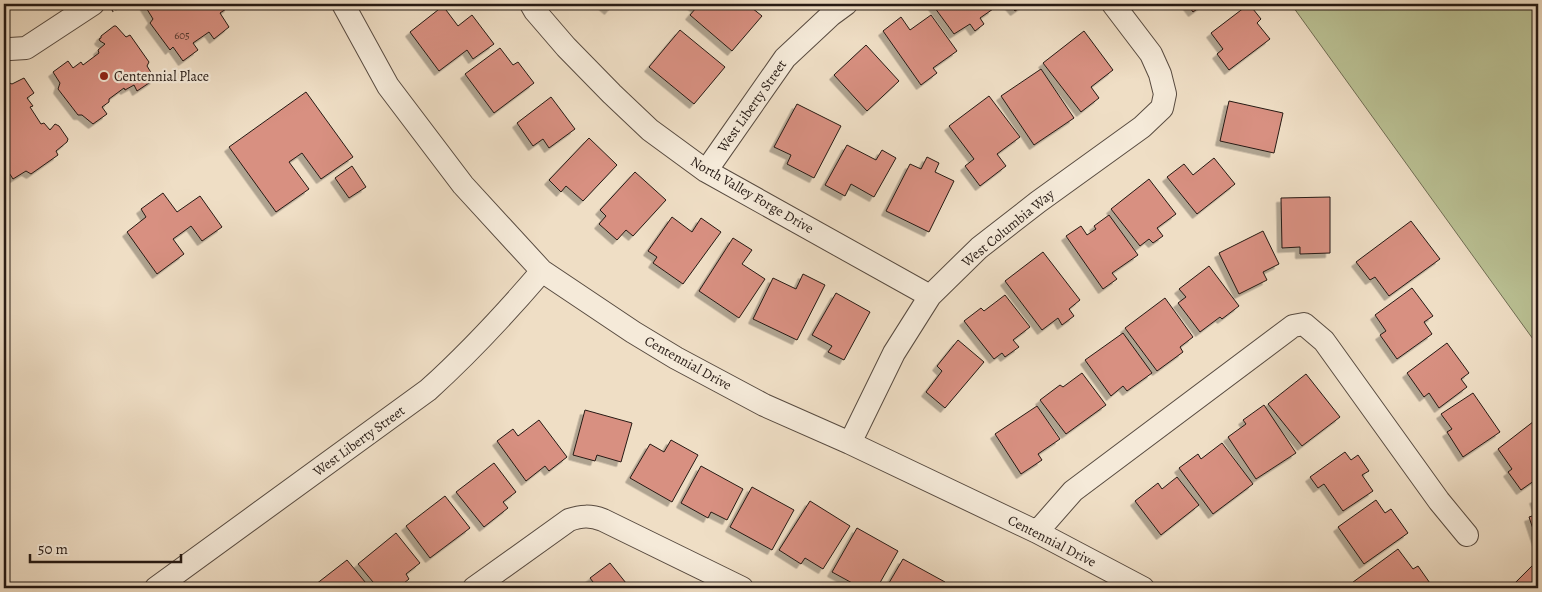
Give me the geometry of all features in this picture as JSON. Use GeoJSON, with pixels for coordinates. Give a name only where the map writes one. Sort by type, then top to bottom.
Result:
{"type":"FeatureCollection","features":[{"type":"Feature","properties":{"kind":"street"},"geometry":{"type":"LineString","coordinates":[[4,48],[26,48],[92,4]]}},
{"type":"Feature","properties":{"kind":"street","name":"Centennial Drive"},"geometry":{"type":"LineString","coordinates":[[343,4],[388,86],[463,185],[542,270],[633,332],[676,358],[764,405],[850,442],[1037,532],[1142,588]]}},
{"type":"Feature","properties":{"kind":"street","name":"North Valley Forge Drive"},"geometry":{"type":"LineString","coordinates":[[531,4],[566,47],[612,94],[650,130],[706,171],[930,296]]}},
{"type":"Feature","properties":{"kind":"street","name":"West Liberty Street"},"geometry":{"type":"LineString","coordinates":[[706,171],[785,58],[831,15],[846,4]]}},
{"type":"Feature","properties":{"kind":"street","name":"West Columbia Way"},"geometry":{"type":"LineString","coordinates":[[850,442],[894,354],[930,296],[979,248],[1038,202],[1142,128],[1162,108],[1166,94],[1151,54],[1113,4]]}},
{"type":"Feature","properties":{"kind":"street","name":"West Liberty Street"},"geometry":{"type":"LineString","coordinates":[[156,588],[428,390],[475,345],[542,270]]}},
{"type":"Feature","properties":{"kind":"street"},"geometry":{"type":"LineString","coordinates":[[1037,532],[1074,490],[1293,326],[1304,324],[1324,340],[1439,501],[1467,535]]}},
{"type":"Feature","properties":{"kind":"street"},"geometry":{"type":"LineString","coordinates":[[474,588],[557,527],[568,520],[581,516],[592,516],[602,520],[742,588]]}},
{"type":"Feature","properties":{"kind":"path"},"geometry":{"type":"LineString","coordinates":[[4,13],[16,4]]}},
{"type":"Feature","properties":{"kind":"green space"},"geometry":{"type":"Polygon","coordinates":[[[1291,4],[1538,4],[1538,346],[1291,4]]]}},
{"type":"Feature","properties":{"kind":"building","name":"Centennial Place"},"geometry":{"type":"Polygon","coordinates":[[[145,4],[227,4],[229,7],[220,13],[229,27],[214,39],[209,32],[193,43],[198,50],[183,61],[173,47],[170,50],[150,23],[153,19],[145,4]]]}},
{"type":"Feature","properties":{"kind":"building"},"geometry":{"type":"Polygon","coordinates":[[[602,4],[614,4],[609,10],[602,4]]]}},
{"type":"Feature","properties":{"kind":"building"},"geometry":{"type":"Polygon","coordinates":[[[691,4],[747,4],[762,16],[732,51],[690,15],[696,8],[691,4]]]}},
{"type":"Feature","properties":{"kind":"building"},"geometry":{"type":"Polygon","coordinates":[[[932,4],[990,4],[993,9],[980,18],[984,24],[975,31],[970,24],[954,34],[932,4]]]}},
{"type":"Feature","properties":{"kind":"building"},"geometry":{"type":"Polygon","coordinates":[[[1009,4],[1025,4],[1015,11],[1009,4]]]}},
{"type":"Feature","properties":{"kind":"building"},"geometry":{"type":"Polygon","coordinates":[[[1187,4],[1204,4],[1193,12],[1187,4]]]}},
{"type":"Feature","properties":{"kind":"building"},"geometry":{"type":"Polygon","coordinates":[[[1249,4],[1261,19],[1257,23],[1270,39],[1229,70],[1217,54],[1223,49],[1211,33],[1249,4]]]}},
{"type":"Feature","properties":{"kind":"building"},"geometry":{"type":"Polygon","coordinates":[[[443,6],[458,26],[472,15],[494,44],[473,59],[467,50],[439,71],[410,32],[443,6]]]}},
{"type":"Feature","properties":{"kind":"building"},"geometry":{"type":"Polygon","coordinates":[[[931,15],[957,51],[933,68],[937,73],[921,85],[883,31],[901,17],[910,30],[931,15]]]}},
{"type":"Feature","properties":{"kind":"building","name":"Centennial Place"},"geometry":{"type":"Polygon","coordinates":[[[114,26],[126,37],[130,35],[149,62],[147,66],[155,79],[137,91],[134,85],[125,90],[124,88],[102,107],[107,114],[93,124],[82,115],[78,115],[58,89],[60,83],[53,72],[68,61],[73,68],[81,62],[83,65],[99,53],[98,50],[105,44],[99,39],[114,26]]]}},
{"type":"Feature","properties":{"kind":"building"},"geometry":{"type":"Polygon","coordinates":[[[680,30],[725,67],[694,104],[649,67],[680,30]]]}},
{"type":"Feature","properties":{"kind":"building"},"geometry":{"type":"Polygon","coordinates":[[[1084,31],[1113,70],[1091,87],[1099,98],[1081,112],[1043,63],[1084,31]]]}},
{"type":"Feature","properties":{"kind":"building"},"geometry":{"type":"Polygon","coordinates":[[[866,45],[899,81],[867,111],[834,75],[866,45]]]}},
{"type":"Feature","properties":{"kind":"building"},"geometry":{"type":"Polygon","coordinates":[[[500,48],[513,65],[518,62],[534,83],[494,113],[465,74],[500,48]]]}},
{"type":"Feature","properties":{"kind":"building"},"geometry":{"type":"Polygon","coordinates":[[[1041,69],[1074,118],[1034,145],[1001,96],[1041,69]]]}},
{"type":"Feature","properties":{"kind":"building"},"geometry":{"type":"Polygon","coordinates":[[[24,78],[34,93],[27,98],[33,106],[30,107],[41,124],[44,123],[50,130],[55,124],[59,126],[68,139],[56,151],[58,155],[31,174],[26,171],[13,179],[4,165],[4,160],[8,158],[4,150],[4,84],[7,82],[12,84],[24,78]]]}},
{"type":"Feature","properties":{"kind":"building"},"geometry":{"type":"Polygon","coordinates":[[[306,92],[353,157],[321,179],[302,153],[289,162],[309,189],[276,212],[229,147],[306,92]]]}},
{"type":"Feature","properties":{"kind":"building"},"geometry":{"type":"Polygon","coordinates":[[[989,96],[1020,137],[997,154],[1006,166],[980,186],[965,166],[974,159],[949,126],[989,96]]]}},
{"type":"Feature","properties":{"kind":"building"},"geometry":{"type":"Polygon","coordinates":[[[551,97],[575,129],[549,148],[543,139],[533,146],[517,123],[551,97]]]}},
{"type":"Feature","properties":{"kind":"building"},"geometry":{"type":"Polygon","coordinates":[[[1229,101],[1283,113],[1274,153],[1220,141],[1229,101]]]}},
{"type":"Feature","properties":{"kind":"building"},"geometry":{"type":"Polygon","coordinates":[[[797,104],[841,126],[814,178],[787,164],[791,155],[774,147],[797,104]]]}},
{"type":"Feature","properties":{"kind":"building"},"geometry":{"type":"Polygon","coordinates":[[[589,138],[617,165],[583,201],[566,186],[561,192],[549,180],[589,138]]]}},
{"type":"Feature","properties":{"kind":"building"},"geometry":{"type":"Polygon","coordinates":[[[847,145],[876,160],[882,150],[896,158],[874,197],[851,184],[845,196],[825,185],[847,145]]]}},
{"type":"Feature","properties":{"kind":"building"},"geometry":{"type":"Polygon","coordinates":[[[927,157],[939,163],[935,172],[954,181],[929,232],[886,211],[910,164],[921,169],[927,157]]]}},
{"type":"Feature","properties":{"kind":"building"},"geometry":{"type":"Polygon","coordinates":[[[1214,158],[1235,184],[1197,214],[1167,177],[1184,164],[1193,175],[1214,158]]]}},
{"type":"Feature","properties":{"kind":"building"},"geometry":{"type":"Polygon","coordinates":[[[352,166],[366,187],[349,198],[335,178],[352,166]]]}},
{"type":"Feature","properties":{"kind":"building"},"geometry":{"type":"Polygon","coordinates":[[[635,172],[666,200],[633,236],[626,230],[617,240],[599,224],[606,216],[600,210],[635,172]]]}},
{"type":"Feature","properties":{"kind":"building"},"geometry":{"type":"Polygon","coordinates":[[[1149,179],[1176,214],[1157,228],[1163,236],[1153,243],[1149,239],[1140,246],[1111,209],[1149,179]]]}},
{"type":"Feature","properties":{"kind":"building"},"geometry":{"type":"Polygon","coordinates":[[[163,193],[177,212],[200,196],[222,227],[202,241],[191,226],[173,239],[184,254],[157,274],[127,232],[146,217],[141,209],[163,193]]]}},
{"type":"Feature","properties":{"kind":"building"},"geometry":{"type":"Polygon","coordinates":[[[1330,197],[1330,253],[1300,254],[1300,247],[1282,248],[1281,198],[1330,197]]]}},
{"type":"Feature","properties":{"kind":"building"},"geometry":{"type":"Polygon","coordinates":[[[1109,215],[1138,255],[1112,273],[1117,279],[1103,289],[1066,236],[1081,226],[1087,235],[1096,229],[1094,226],[1109,215]]]}},
{"type":"Feature","properties":{"kind":"building"},"geometry":{"type":"Polygon","coordinates":[[[672,217],[692,232],[701,218],[721,232],[683,284],[653,263],[657,257],[648,251],[672,217]]]}},
{"type":"Feature","properties":{"kind":"building"},"geometry":{"type":"Polygon","coordinates":[[[1411,221],[1440,259],[1389,296],[1375,277],[1370,280],[1356,262],[1411,221]]]}},
{"type":"Feature","properties":{"kind":"building"},"geometry":{"type":"Polygon","coordinates":[[[1263,231],[1279,264],[1263,272],[1267,280],[1239,294],[1219,253],[1263,231]]]}},
{"type":"Feature","properties":{"kind":"building"},"geometry":{"type":"Polygon","coordinates":[[[733,238],[752,250],[742,264],[765,279],[739,318],[699,291],[733,238]]]}},
{"type":"Feature","properties":{"kind":"building"},"geometry":{"type":"Polygon","coordinates":[[[1043,252],[1080,300],[1069,309],[1074,316],[1062,325],[1058,318],[1042,330],[1005,281],[1043,252]]]}},
{"type":"Feature","properties":{"kind":"building"},"geometry":{"type":"Polygon","coordinates":[[[1209,266],[1239,306],[1200,332],[1178,303],[1186,297],[1179,289],[1209,266]]]}},
{"type":"Feature","properties":{"kind":"building"},"geometry":{"type":"Polygon","coordinates":[[[803,274],[825,285],[797,340],[753,319],[773,278],[796,289],[803,274]]]}},
{"type":"Feature","properties":{"kind":"building"},"geometry":{"type":"Polygon","coordinates":[[[1412,288],[1433,316],[1424,322],[1432,334],[1397,359],[1380,335],[1386,331],[1375,315],[1412,288]]]}},
{"type":"Feature","properties":{"kind":"building"},"geometry":{"type":"Polygon","coordinates":[[[836,293],[870,312],[844,360],[828,352],[832,346],[812,335],[836,293]]]}},
{"type":"Feature","properties":{"kind":"building"},"geometry":{"type":"Polygon","coordinates":[[[1005,295],[1030,327],[1013,340],[1019,347],[1005,357],[1002,353],[994,359],[964,321],[981,308],[984,311],[1005,295]]]}},
{"type":"Feature","properties":{"kind":"building"},"geometry":{"type":"Polygon","coordinates":[[[1165,298],[1193,337],[1180,347],[1183,352],[1157,371],[1125,328],[1165,298]]]}},
{"type":"Feature","properties":{"kind":"building"},"geometry":{"type":"Polygon","coordinates":[[[1123,333],[1152,373],[1127,391],[1123,386],[1111,396],[1085,360],[1123,333]]]}},
{"type":"Feature","properties":{"kind":"building"},"geometry":{"type":"Polygon","coordinates":[[[958,340],[984,362],[945,408],[926,392],[942,371],[937,366],[958,340]]]}},
{"type":"Feature","properties":{"kind":"building"},"geometry":{"type":"Polygon","coordinates":[[[1447,343],[1469,373],[1461,379],[1467,387],[1439,408],[1429,393],[1424,397],[1407,373],[1447,343]]]}},
{"type":"Feature","properties":{"kind":"building"},"geometry":{"type":"Polygon","coordinates":[[[1082,373],[1106,405],[1066,434],[1040,400],[1060,385],[1063,387],[1082,373]]]}},
{"type":"Feature","properties":{"kind":"building"},"geometry":{"type":"Polygon","coordinates":[[[1306,374],[1340,417],[1302,446],[1268,404],[1306,374]]]}},
{"type":"Feature","properties":{"kind":"building"},"geometry":{"type":"Polygon","coordinates":[[[1473,393],[1500,432],[1463,457],[1447,432],[1452,429],[1441,414],[1473,393]]]}},
{"type":"Feature","properties":{"kind":"building"},"geometry":{"type":"Polygon","coordinates":[[[1264,405],[1296,453],[1256,479],[1228,437],[1246,424],[1243,420],[1264,405]]]}},
{"type":"Feature","properties":{"kind":"building"},"geometry":{"type":"Polygon","coordinates":[[[1037,406],[1060,439],[1038,454],[1042,460],[1021,474],[995,434],[1037,406]]]}},
{"type":"Feature","properties":{"kind":"building"},"geometry":{"type":"Polygon","coordinates":[[[585,410],[632,423],[621,462],[597,455],[595,461],[573,455],[585,410]]]}},
{"type":"Feature","properties":{"kind":"building"},"geometry":{"type":"Polygon","coordinates":[[[1538,418],[1538,478],[1521,490],[1508,472],[1512,469],[1498,449],[1538,418]]]}},
{"type":"Feature","properties":{"kind":"building"},"geometry":{"type":"Polygon","coordinates":[[[539,420],[567,457],[549,471],[545,466],[526,481],[497,441],[513,429],[518,436],[539,420]]]}},
{"type":"Feature","properties":{"kind":"building"},"geometry":{"type":"Polygon","coordinates":[[[671,440],[698,455],[672,502],[630,478],[650,444],[664,452],[671,440]]]}},
{"type":"Feature","properties":{"kind":"building"},"geometry":{"type":"Polygon","coordinates":[[[1222,443],[1253,484],[1213,514],[1179,468],[1198,454],[1201,459],[1222,443]]]}},
{"type":"Feature","properties":{"kind":"building"},"geometry":{"type":"Polygon","coordinates":[[[1345,452],[1351,460],[1358,455],[1369,471],[1362,475],[1373,491],[1343,511],[1324,484],[1318,488],[1310,477],[1345,452]]]}},
{"type":"Feature","properties":{"kind":"building"},"geometry":{"type":"Polygon","coordinates":[[[494,463],[516,492],[503,502],[508,508],[484,527],[456,492],[494,463]]]}},
{"type":"Feature","properties":{"kind":"building"},"geometry":{"type":"Polygon","coordinates":[[[701,466],[743,489],[727,520],[711,512],[708,518],[681,503],[701,466]]]}},
{"type":"Feature","properties":{"kind":"building"},"geometry":{"type":"Polygon","coordinates":[[[1177,477],[1199,505],[1161,535],[1135,501],[1158,483],[1162,489],[1177,477]]]}},
{"type":"Feature","properties":{"kind":"building"},"geometry":{"type":"Polygon","coordinates":[[[752,487],[794,510],[772,550],[730,527],[752,487]]]}},
{"type":"Feature","properties":{"kind":"building"},"geometry":{"type":"Polygon","coordinates":[[[445,496],[470,528],[430,558],[406,526],[445,496]]]}},
{"type":"Feature","properties":{"kind":"building"},"geometry":{"type":"Polygon","coordinates":[[[1538,498],[1538,510],[1534,499],[1538,498]]]}},
{"type":"Feature","properties":{"kind":"building"},"geometry":{"type":"Polygon","coordinates":[[[1376,500],[1385,513],[1391,509],[1408,533],[1364,564],[1338,527],[1376,500]]]}},
{"type":"Feature","properties":{"kind":"building"},"geometry":{"type":"Polygon","coordinates":[[[810,501],[850,526],[823,569],[805,558],[801,564],[779,550],[810,501]]]}},
{"type":"Feature","properties":{"kind":"building"},"geometry":{"type":"Polygon","coordinates":[[[1538,514],[1538,544],[1529,517],[1538,514]]]}},
{"type":"Feature","properties":{"kind":"building"},"geometry":{"type":"Polygon","coordinates":[[[857,528],[898,551],[877,588],[854,588],[852,587],[854,584],[832,572],[857,528]]]}},
{"type":"Feature","properties":{"kind":"building"},"geometry":{"type":"Polygon","coordinates":[[[396,533],[420,563],[406,574],[409,579],[398,588],[378,588],[358,564],[396,533]]]}},
{"type":"Feature","properties":{"kind":"building"},"geometry":{"type":"Polygon","coordinates":[[[1398,549],[1413,569],[1418,566],[1432,586],[1429,588],[1345,588],[1398,549]]]}},
{"type":"Feature","properties":{"kind":"building"},"geometry":{"type":"Polygon","coordinates":[[[903,559],[945,582],[941,588],[886,588],[903,559]]]}},
{"type":"Feature","properties":{"kind":"building"},"geometry":{"type":"Polygon","coordinates":[[[347,560],[370,588],[311,588],[347,560]]]}},
{"type":"Feature","properties":{"kind":"building"},"geometry":{"type":"Polygon","coordinates":[[[1538,560],[1538,588],[1510,588],[1538,560]]]}},
{"type":"Feature","properties":{"kind":"building"},"geometry":{"type":"Polygon","coordinates":[[[610,563],[630,588],[585,588],[593,582],[590,578],[610,563]]]}},
{"type":"Feature","properties":{"kind":"place","name":"Centennial Place"},"geometry":{"type":"Point","coordinates":[104,76]}}]}
